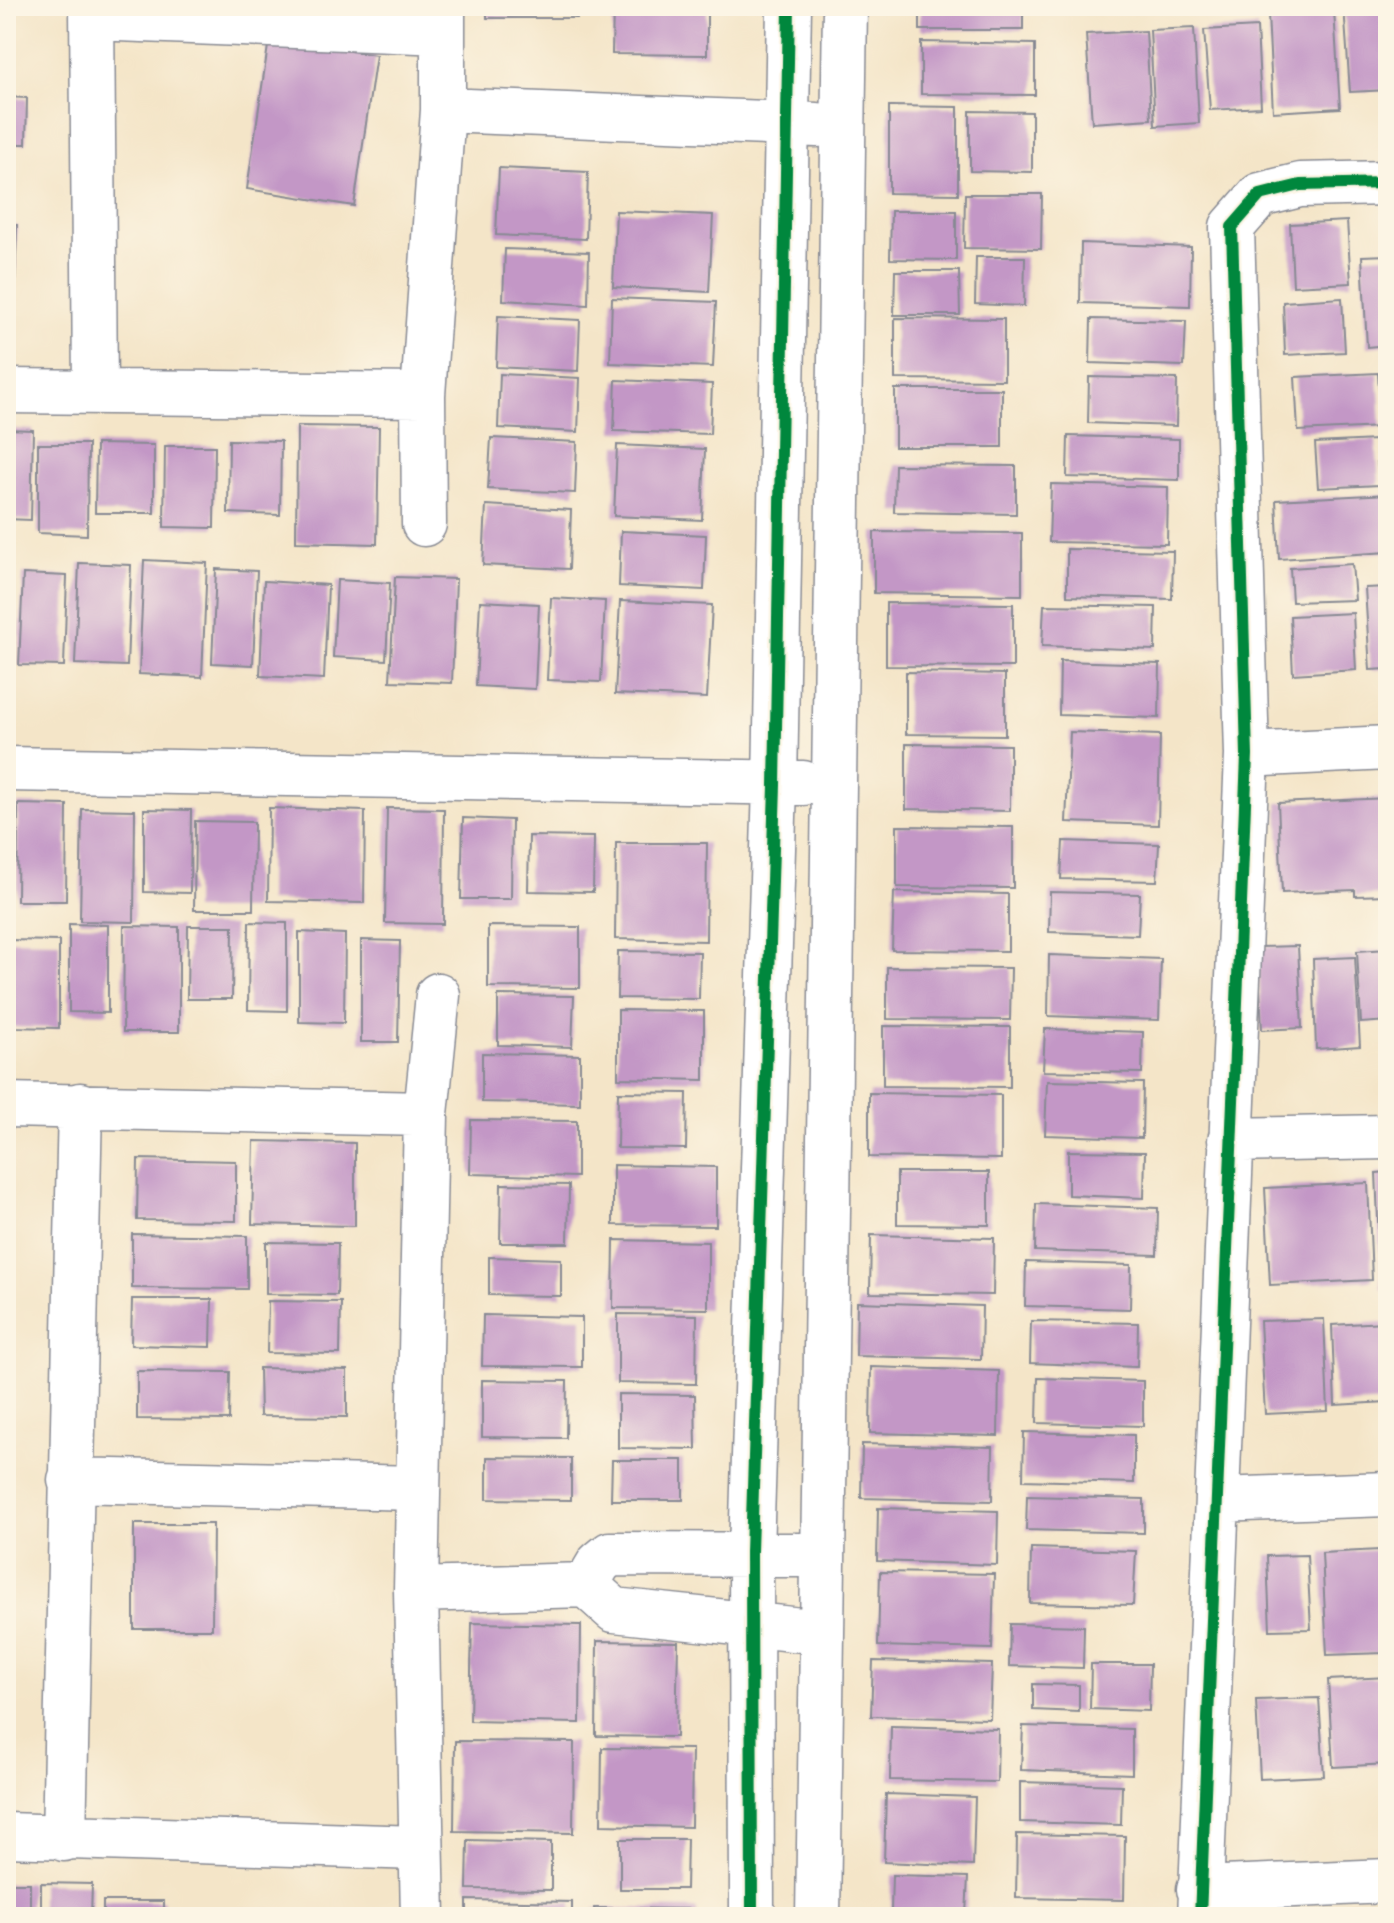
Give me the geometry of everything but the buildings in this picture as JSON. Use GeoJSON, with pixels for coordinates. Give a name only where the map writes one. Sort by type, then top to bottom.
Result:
{"type":"FeatureCollection","features":[{"type":"Feature","properties":{"kind":"street"},"geometry":{"type":"LineString","coordinates":[[752,1917],[751,1552],[775,785],[789,6]]}},
{"type":"Feature","properties":{"kind":"street"},"geometry":{"type":"LineString","coordinates":[[818,1917],[845,6]]}},
{"type":"Feature","properties":{"kind":"street"},"geometry":{"type":"LineString","coordinates":[[95,392],[92,12],[443,19],[443,110],[423,395],[424,524]]}},
{"type":"Feature","properties":{"kind":"street"},"geometry":{"type":"LineString","coordinates":[[443,110],[845,126]]}},
{"type":"Feature","properties":{"kind":"street"},"geometry":{"type":"LineString","coordinates":[[1388,183],[1300,185],[1260,195],[1232,227],[1247,755],[1200,1903],[1388,1881]]}},
{"type":"Feature","properties":{"kind":"street"},"geometry":{"type":"LineString","coordinates":[[6,391],[423,395]]}},
{"type":"Feature","properties":{"kind":"street"},"geometry":{"type":"LineString","coordinates":[[1247,755],[1388,748]]}},
{"type":"Feature","properties":{"kind":"street"},"geometry":{"type":"LineString","coordinates":[[6,769],[775,785],[836,781]]}},
{"type":"Feature","properties":{"kind":"street"},"geometry":{"type":"LineString","coordinates":[[423,1917],[419,1848],[416,1590],[426,1114],[438,995]]}},
{"type":"Feature","properties":{"kind":"street"},"geometry":{"type":"LineString","coordinates":[[6,1105],[426,1114]]}},
{"type":"Feature","properties":{"kind":"street"},"geometry":{"type":"LineString","coordinates":[[64,1839],[80,1105]]}},
{"type":"Feature","properties":{"kind":"street"},"geometry":{"type":"LineString","coordinates":[[1230,1140],[1388,1137]]}},
{"type":"Feature","properties":{"kind":"street"},"geometry":{"type":"LineString","coordinates":[[70,1480],[418,1488]]}},
{"type":"Feature","properties":{"kind":"street"},"geometry":{"type":"LineString","coordinates":[[1218,1500],[1388,1494]]}},
{"type":"Feature","properties":{"kind":"street"},"geometry":{"type":"LineString","coordinates":[[586,1585],[599,1563],[610,1554],[751,1552],[821,1555]]}},
{"type":"Feature","properties":{"kind":"street"},"geometry":{"type":"LineString","coordinates":[[416,1590],[586,1585],[614,1610],[821,1632]]}},
{"type":"Feature","properties":{"kind":"street"},"geometry":{"type":"LineString","coordinates":[[6,1835],[419,1848]]}},
{"type":"Feature","properties":{"kind":"cycle path"},"geometry":{"type":"LineString","coordinates":[[752,1917],[751,1552],[775,785],[789,6]]}},
{"type":"Feature","properties":{"kind":"cycle path"},"geometry":{"type":"LineString","coordinates":[[1200,1917],[1247,755],[1232,227],[1260,195],[1300,185],[1388,183]]}}]}
